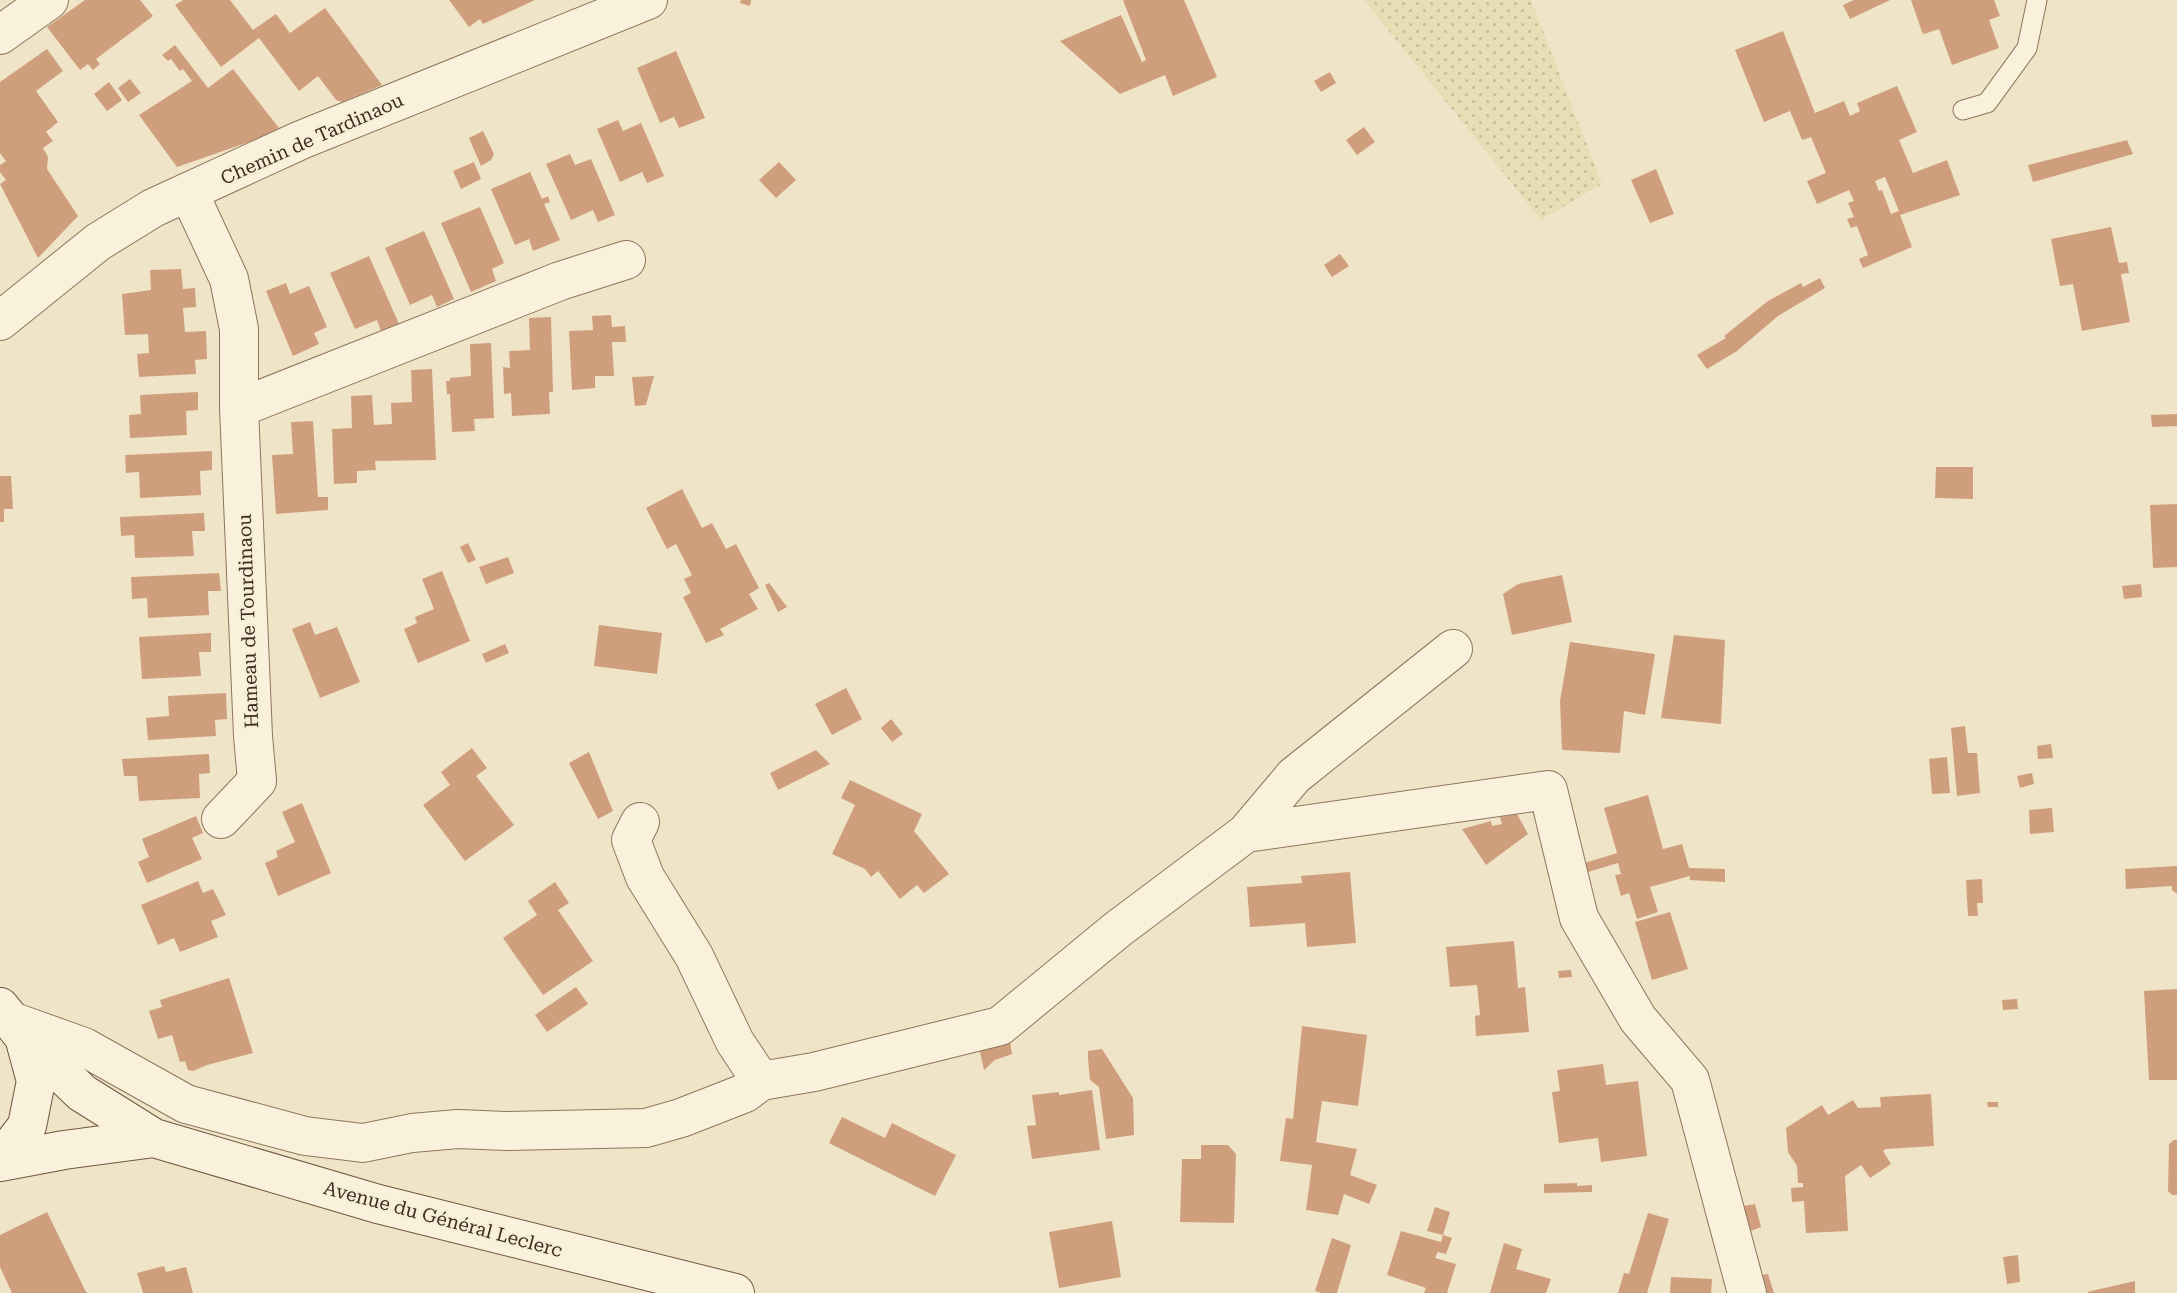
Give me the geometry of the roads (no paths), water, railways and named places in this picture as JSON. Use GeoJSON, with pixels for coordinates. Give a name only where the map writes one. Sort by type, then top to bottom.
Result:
{"type":"FeatureCollection","features":[{"type":"Feature","properties":{"kind":"street"},"geometry":{"type":"LineString","coordinates":[[0,35],[49,0]]}},
{"type":"Feature","properties":{"kind":"street","name":"Chemin de Tardinaou"},"geometry":{"type":"LineString","coordinates":[[0,321],[98,242],[153,208],[301,140],[648,0]]}},
{"type":"Feature","properties":{"kind":"street","name":"Hameau de Tourdinaou"},"geometry":{"type":"LineString","coordinates":[[189,193],[229,279],[239,329],[239,408],[257,781],[220,819]]}},
{"type":"Feature","properties":{"kind":"street"},"geometry":{"type":"LineString","coordinates":[[239,408],[560,281],[625,260]]}},
{"type":"Feature","properties":{"kind":"street"},"geometry":{"type":"LineString","coordinates":[[9,1014],[84,1047],[186,1104],[305,1136],[363,1143],[412,1133],[458,1129],[506,1131],[646,1128],[681,1118],[745,1093],[761,1082],[814,1072],[1000,1026],[1118,929],[1246,833],[1294,776],[1453,649]]}},
{"type":"Feature","properties":{"kind":"street"},"geometry":{"type":"LineString","coordinates":[[1246,833],[1548,790],[1579,918],[1638,1019],[1690,1080],[1747,1293]]}},
{"type":"Feature","properties":{"kind":"street"},"geometry":{"type":"LineString","coordinates":[[639,822],[631,840],[645,877],[694,956],[735,1042],[761,1082]]}},
{"type":"Feature","properties":{"kind":"street"},"geometry":{"type":"LineString","coordinates":[[0,1161],[27,1126],[36,1081],[9,1014]]}},
{"type":"Feature","properties":{"kind":"street","name":"Avenue du Général Leclerc"},"geometry":{"type":"LineString","coordinates":[[9,1014],[82,1093],[154,1138],[378,1204],[735,1293]]}},
{"type":"Feature","properties":{"kind":"street","name":"Avenue du Général Leclerc"},"geometry":{"type":"LineString","coordinates":[[0,1161],[154,1138]]}},
{"type":"Feature","properties":{"kind":"lane"},"geometry":{"type":"LineString","coordinates":[[1963,110],[1987,103],[2027,48],[2037,0]]}}]}
